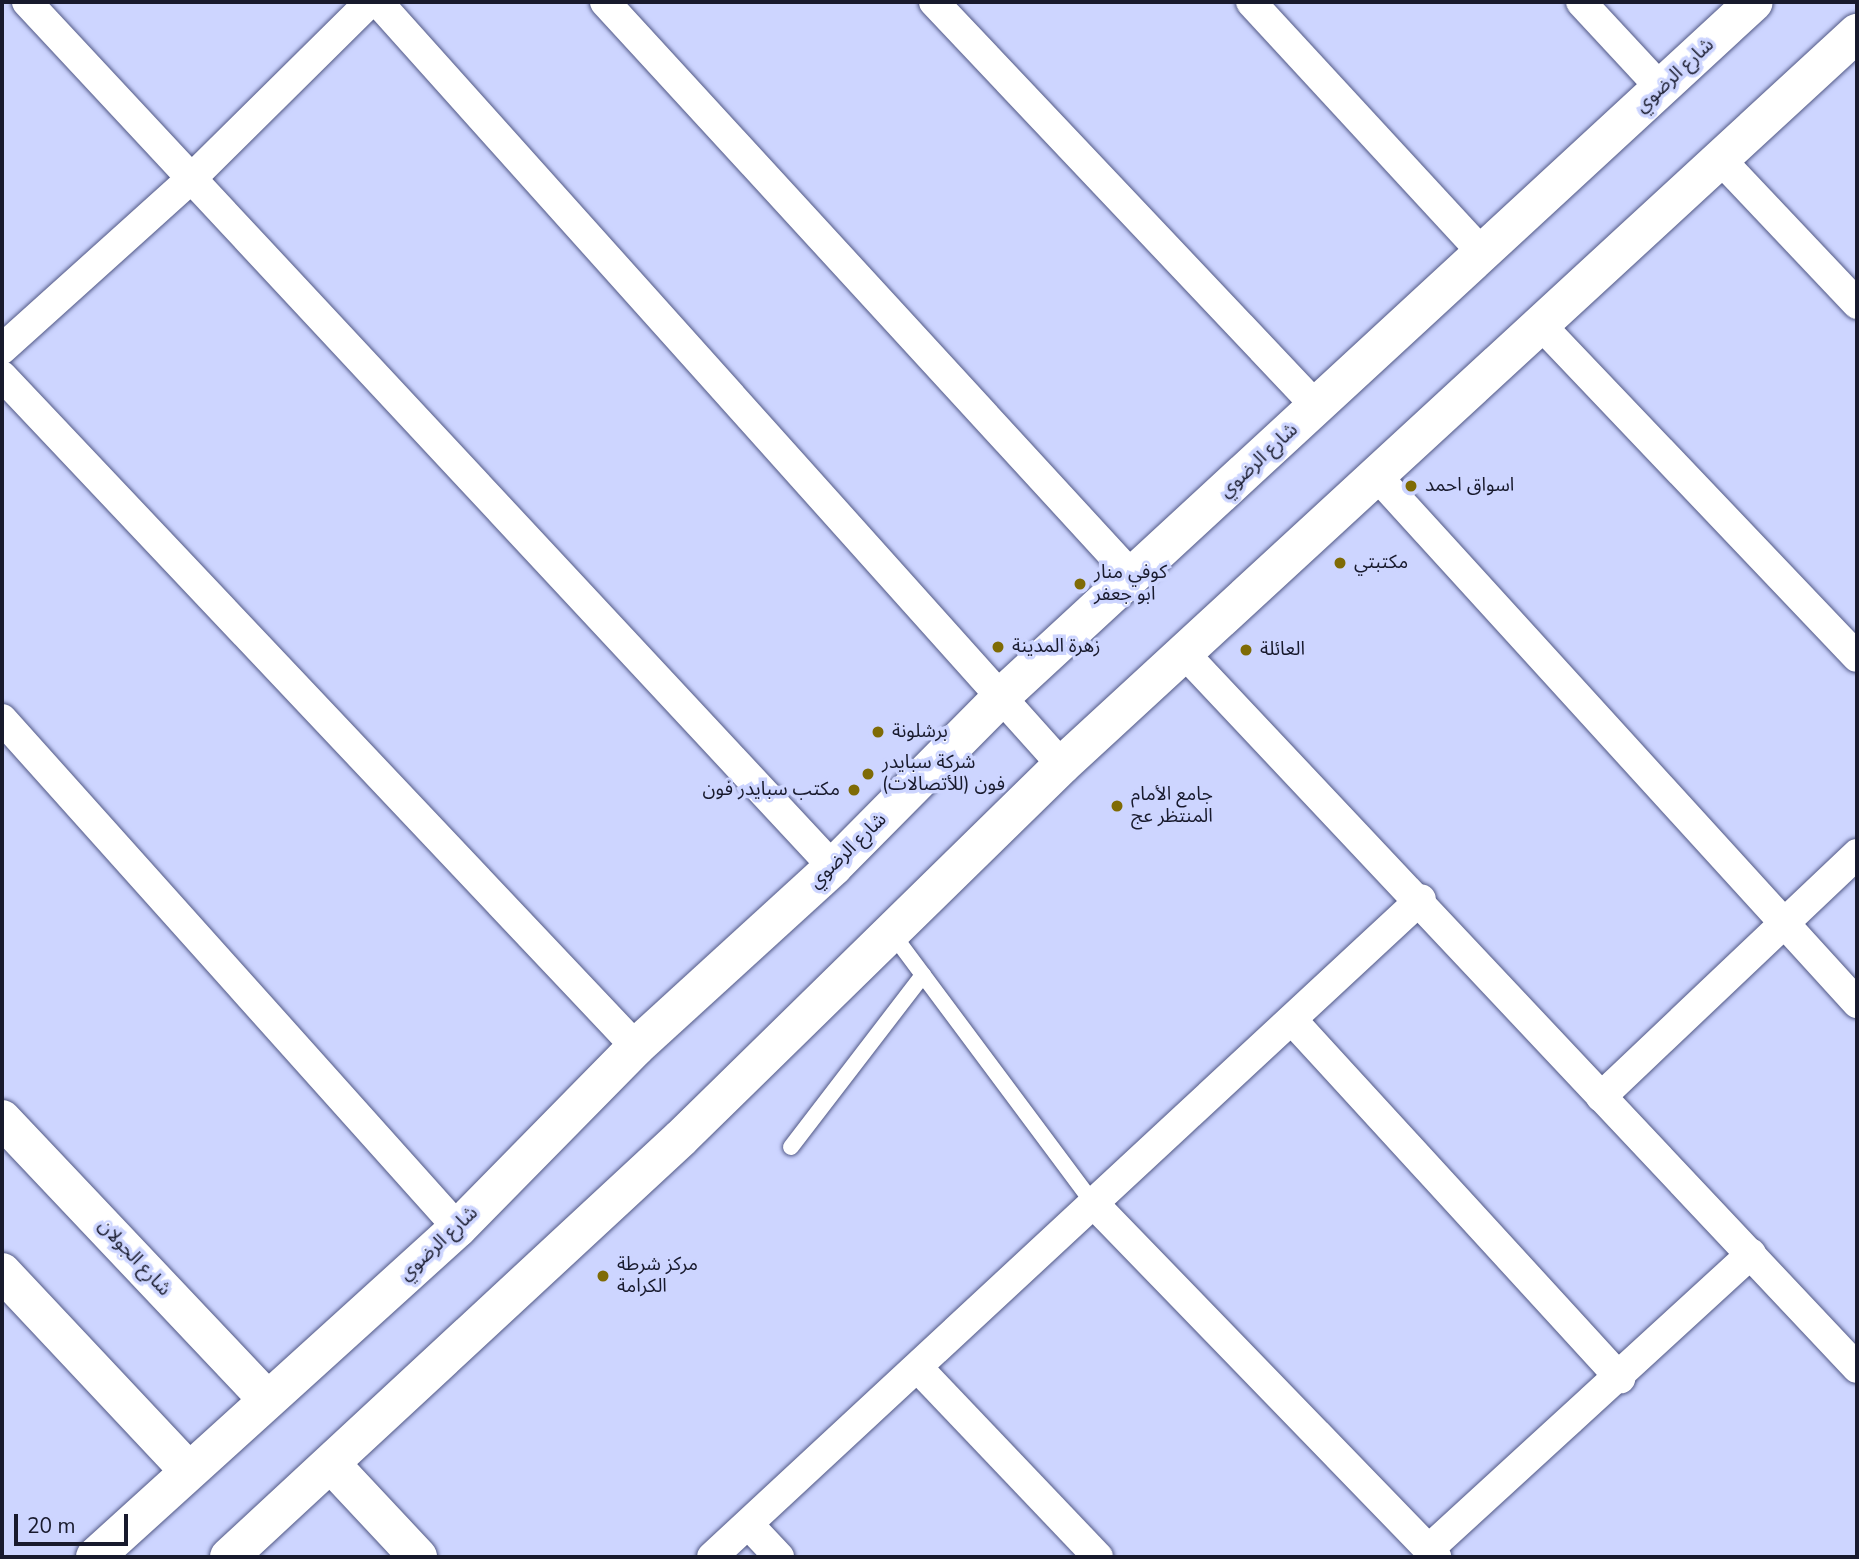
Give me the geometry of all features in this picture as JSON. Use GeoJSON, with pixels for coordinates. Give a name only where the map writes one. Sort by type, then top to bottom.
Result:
{"type":"FeatureCollection","features":[{"type":"Feature","properties":{"kind":"street"},"geometry":{"type":"LineString","coordinates":[[27,2],[833,867]]}},
{"type":"Feature","properties":{"kind":"street"},"geometry":{"type":"LineString","coordinates":[[2,349],[192,178],[370,2]]}},
{"type":"Feature","properties":{"kind":"street"},"geometry":{"type":"LineString","coordinates":[[378,2],[1004,694],[1062,765]]}},
{"type":"Feature","properties":{"kind":"street"},"geometry":{"type":"LineString","coordinates":[[605,2],[1133,577]]}},
{"type":"Feature","properties":{"kind":"street"},"geometry":{"type":"LineString","coordinates":[[934,2],[1317,407]]}},
{"type":"Feature","properties":{"kind":"street"},"geometry":{"type":"LineString","coordinates":[[1251,2],[1483,253]]}},
{"type":"Feature","properties":{"kind":"street"},"geometry":{"type":"LineString","coordinates":[[1581,2],[1661,88]]}},
{"type":"Feature","properties":{"kind":"street","name":"شارع الرضوي"},"geometry":{"type":"LineString","coordinates":[[95,1557],[265,1398],[457,1228],[636,1047],[833,867],[1004,694],[1754,2]]}},
{"type":"Feature","properties":{"kind":"street"},"geometry":{"type":"LineString","coordinates":[[252,1550],[332,1465],[681,1138],[890,930],[1062,765],[1539,323],[1722,161],[1857,33]]}},
{"type":"Feature","properties":{"kind":"street"},"geometry":{"type":"LineString","coordinates":[[1722,161],[1857,304]]}},
{"type":"Feature","properties":{"kind":"street"},"geometry":{"type":"LineString","coordinates":[[1539,323],[1857,657]]}},
{"type":"Feature","properties":{"kind":"street"},"geometry":{"type":"LineString","coordinates":[[2,376],[636,1047]]}},
{"type":"Feature","properties":{"kind":"street"},"geometry":{"type":"LineString","coordinates":[[1375,474],[1857,1003]]}},
{"type":"Feature","properties":{"kind":"street"},"geometry":{"type":"LineString","coordinates":[[1185,653],[1421,899],[1601,1097],[1857,1368]]}},
{"type":"Feature","properties":{"kind":"street"},"geometry":{"type":"LineString","coordinates":[[2,719],[457,1228]]}},
{"type":"Feature","properties":{"kind":"street"},"geometry":{"type":"LineString","coordinates":[[1601,1097],[1857,854]]}},
{"type":"Feature","properties":{"kind":"street"},"geometry":{"type":"LineString","coordinates":[[712,1557],[1421,899]]}},
{"type":"Feature","properties":{"kind":"street"},"geometry":{"type":"LineString","coordinates":[[1292,1020],[1620,1378]]}},
{"type":"Feature","properties":{"kind":"street","name":"شارع الجولان"},"geometry":{"type":"LineString","coordinates":[[2,1119],[265,1398]]}},
{"type":"Feature","properties":{"kind":"street"},"geometry":{"type":"LineString","coordinates":[[1094,1204],[1432,1553],[1751,1254]]}},
{"type":"Feature","properties":{"kind":"street"},"geometry":{"type":"LineString","coordinates":[[2,1272],[188,1470]]}},
{"type":"Feature","properties":{"kind":"street"},"geometry":{"type":"LineString","coordinates":[[918,1367],[1098,1557]]}},
{"type":"Feature","properties":{"kind":"street"},"geometry":{"type":"LineString","coordinates":[[332,1465],[418,1557]]}},
{"type":"Feature","properties":{"kind":"street"},"geometry":{"type":"LineString","coordinates":[[749,1525],[779,1557]]}},
{"type":"Feature","properties":{"kind":"lane"},"geometry":{"type":"LineString","coordinates":[[890,930],[1094,1204]]}},
{"type":"Feature","properties":{"kind":"lane"},"geometry":{"type":"LineString","coordinates":[[791,1146],[923,975]]}},
{"type":"Feature","properties":{"kind":"place","name":"اسواق احمد"},"geometry":{"type":"Point","coordinates":[1411,486]}},
{"type":"Feature","properties":{"kind":"place","name":"مكتبتي"},"geometry":{"type":"Point","coordinates":[1340,563]}},
{"type":"Feature","properties":{"kind":"place","name":"كوفي منار ابو جعفر"},"geometry":{"type":"Point","coordinates":[1080,584]}},
{"type":"Feature","properties":{"kind":"place","name":"زهرة المدينة"},"geometry":{"type":"Point","coordinates":[998,647]}},
{"type":"Feature","properties":{"kind":"place","name":"العائلة"},"geometry":{"type":"Point","coordinates":[1246,650]}},
{"type":"Feature","properties":{"kind":"place","name":"برشلونة"},"geometry":{"type":"Point","coordinates":[878,732]}},
{"type":"Feature","properties":{"kind":"place","name":"شركة سبايدر فون (للأتصالات)"},"geometry":{"type":"Point","coordinates":[868,774]}},
{"type":"Feature","properties":{"kind":"place","name":"مكتب سبايدر فون"},"geometry":{"type":"Point","coordinates":[854,790]}},
{"type":"Feature","properties":{"kind":"place","name":"جامع الأمام المنتظر عج"},"geometry":{"type":"Point","coordinates":[1117,806]}},
{"type":"Feature","properties":{"kind":"place","name":"مركز شرطة الكرامة"},"geometry":{"type":"Point","coordinates":[603,1276]}}]}
